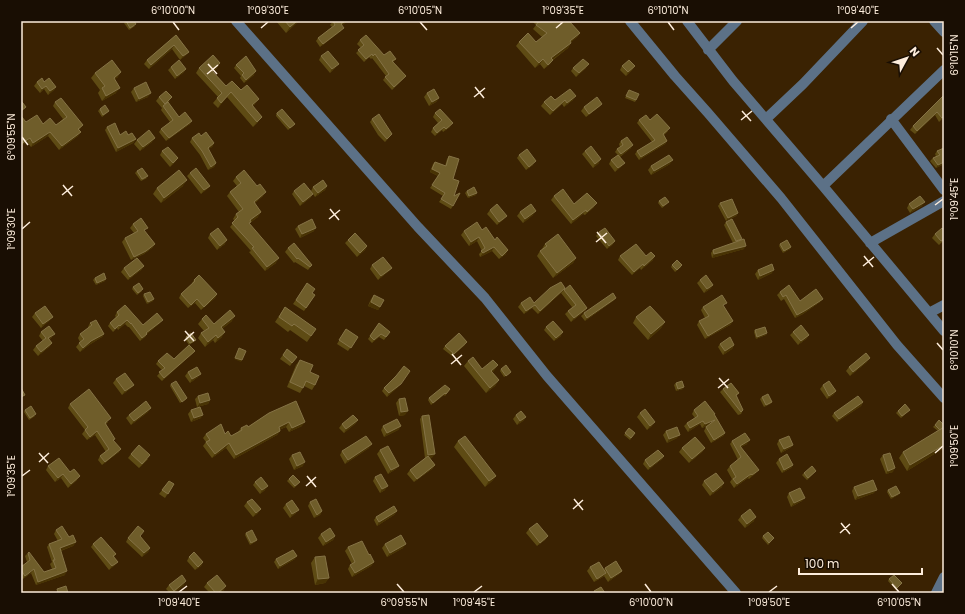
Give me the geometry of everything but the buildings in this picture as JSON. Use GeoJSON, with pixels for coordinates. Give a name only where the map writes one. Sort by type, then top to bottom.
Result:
{"type":"FeatureCollection","features":[{"type":"Feature","properties":{"kind":"street"},"geometry":{"type":"LineString","coordinates":[[236,21],[418,227],[485,298],[547,376],[736,593]]}},
{"type":"Feature","properties":{"kind":"street"},"geometry":{"type":"LineString","coordinates":[[630,21],[675,76],[781,198],[897,345],[944,398]]}},
{"type":"Feature","properties":{"kind":"street"},"geometry":{"type":"LineString","coordinates":[[687,21],[733,81],[944,331]]}},
{"type":"Feature","properties":{"kind":"street"},"geometry":{"type":"LineString","coordinates":[[708,50],[737,21]]}},
{"type":"Feature","properties":{"kind":"street"},"geometry":{"type":"LineString","coordinates":[[766,119],[803,84],[863,21]]}},
{"type":"Feature","properties":{"kind":"street"},"geometry":{"type":"LineString","coordinates":[[934,21],[944,32]]}},
{"type":"Feature","properties":{"kind":"street"},"geometry":{"type":"LineString","coordinates":[[823,186],[891,119],[944,70]]}},
{"type":"Feature","properties":{"kind":"street"},"geometry":{"type":"LineString","coordinates":[[891,119],[944,190]]}},
{"type":"Feature","properties":{"kind":"street"},"geometry":{"type":"LineString","coordinates":[[870,243],[944,201]]}},
{"type":"Feature","properties":{"kind":"street"},"geometry":{"type":"LineString","coordinates":[[929,313],[944,305]]}},
{"type":"Feature","properties":{"kind":"street"},"geometry":{"type":"LineString","coordinates":[[936,593],[944,577]]}}]}
